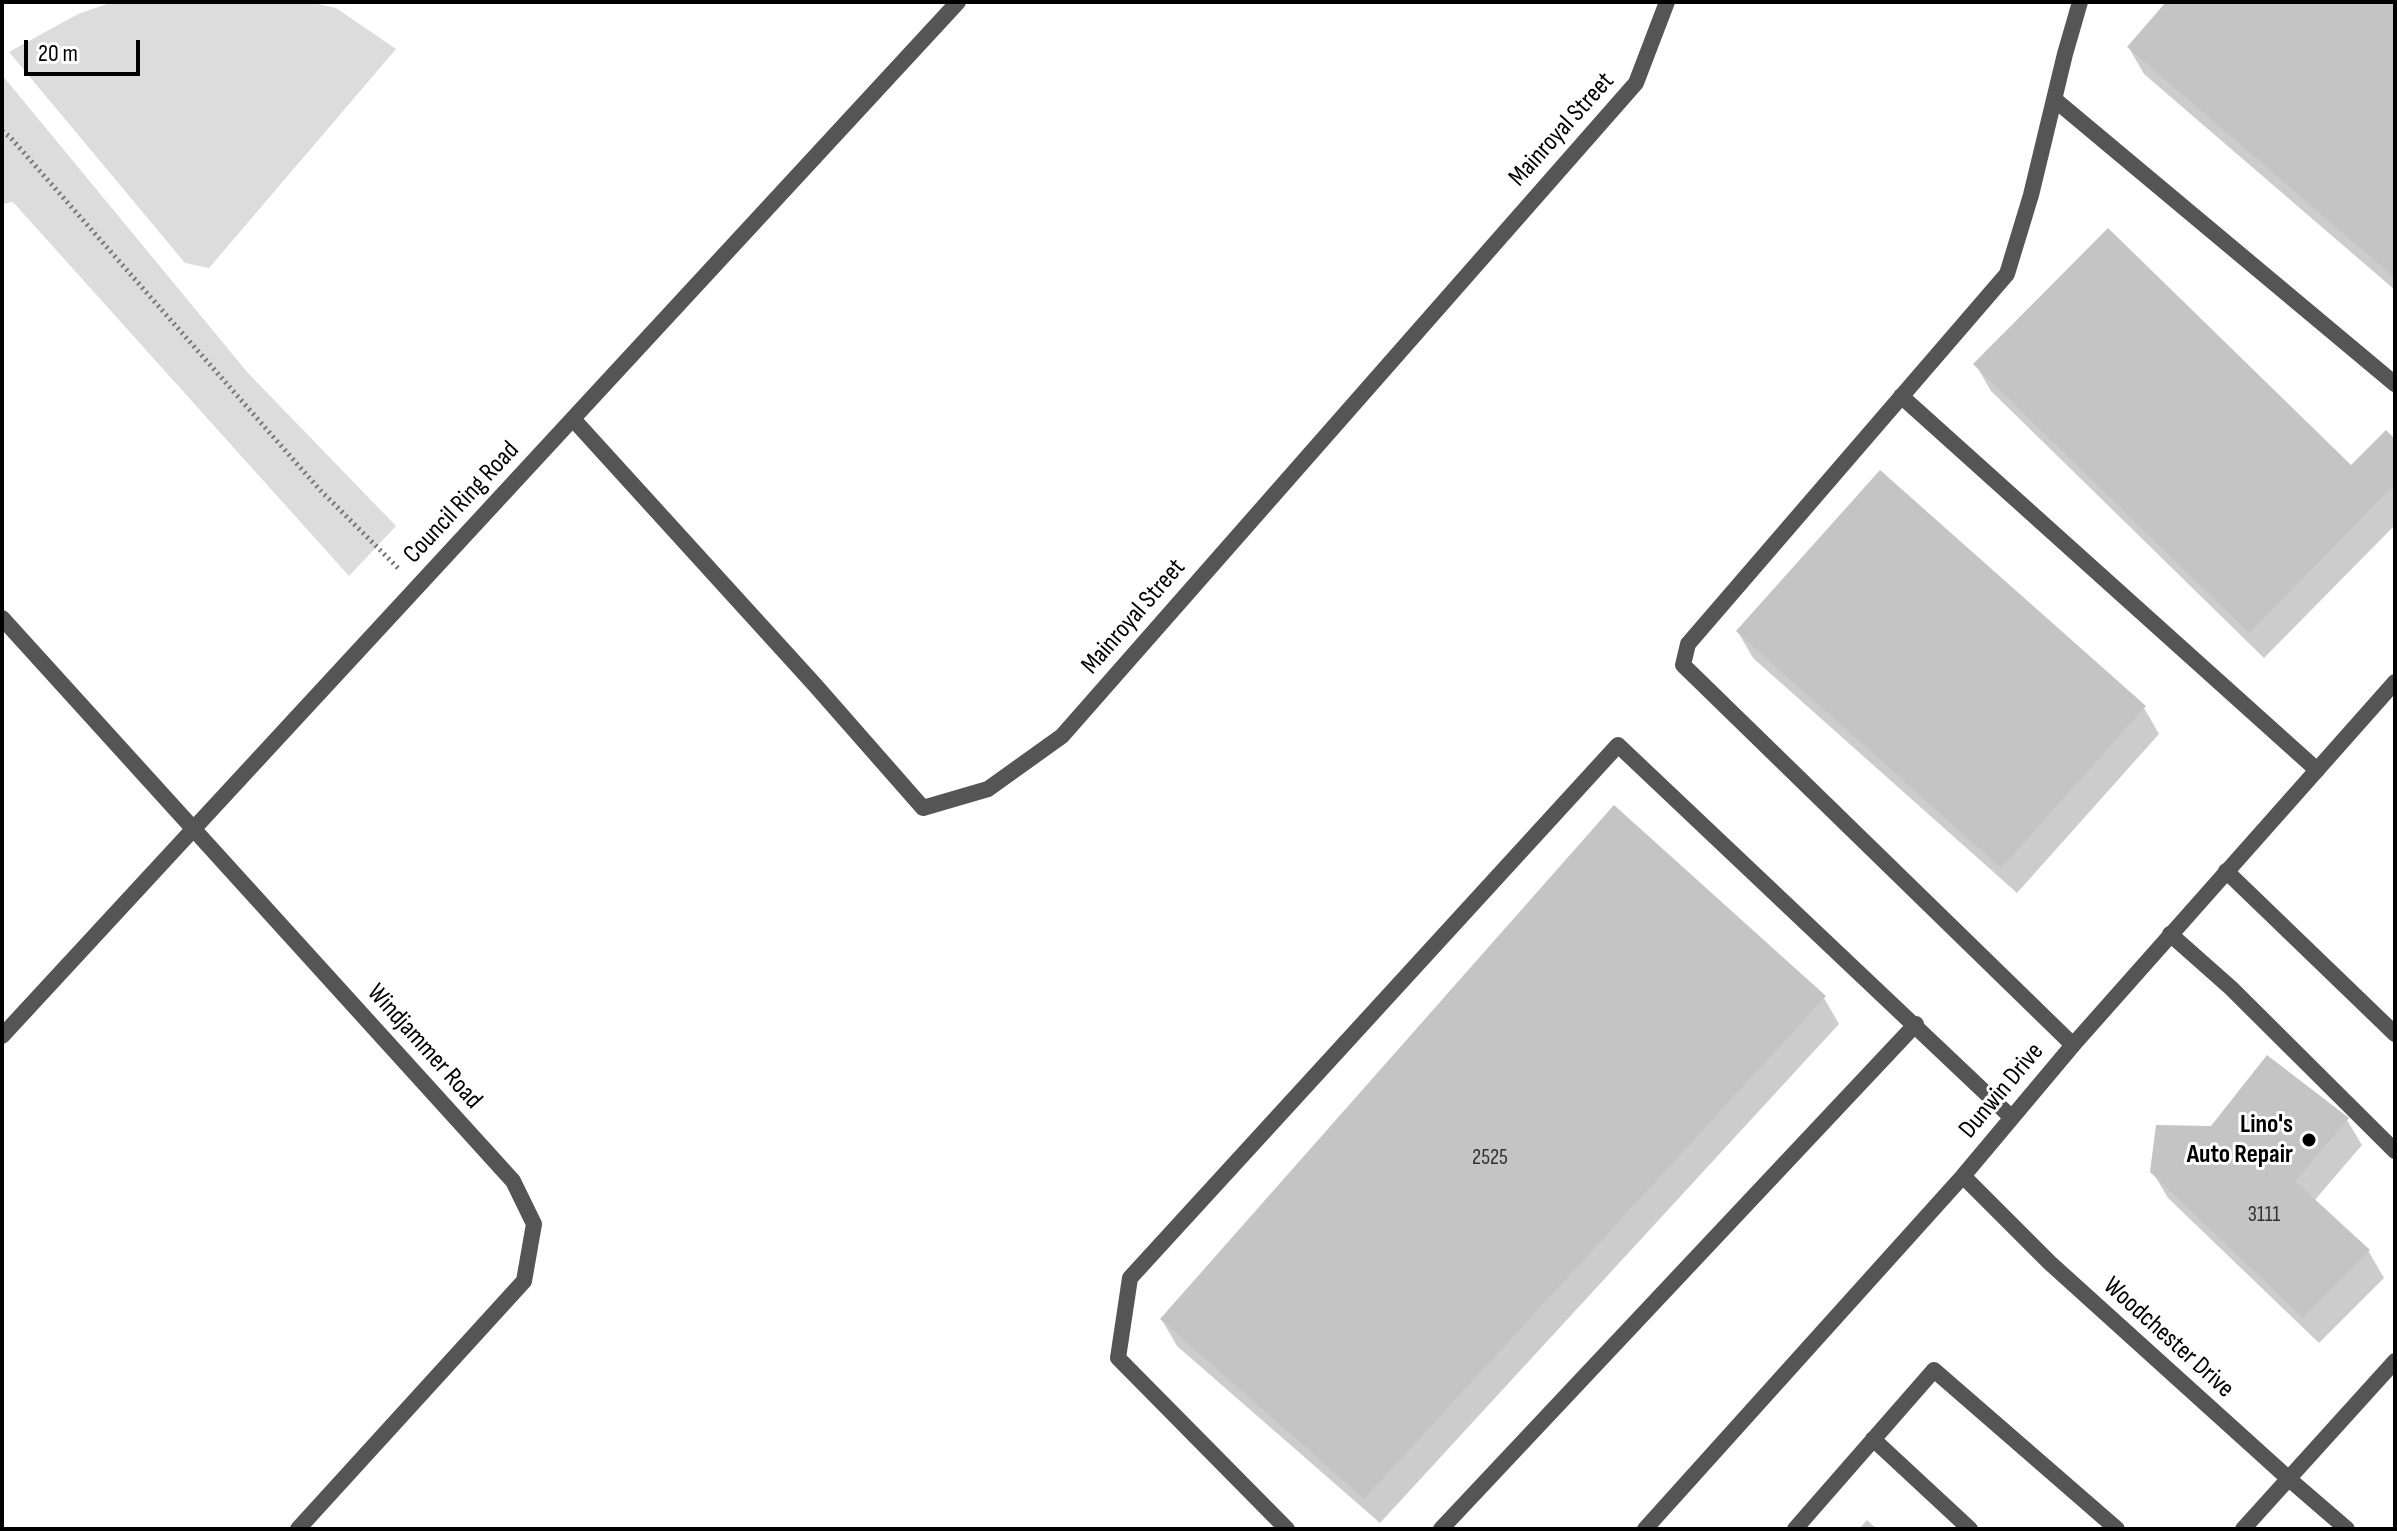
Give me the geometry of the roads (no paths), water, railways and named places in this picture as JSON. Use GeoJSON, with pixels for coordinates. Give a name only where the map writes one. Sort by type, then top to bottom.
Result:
{"type":"FeatureCollection","features":[{"type":"Feature","properties":{"kind":"street","name":"Council Ring Road"},"geometry":{"type":"LineString","coordinates":[[2,1036],[958,2]]}},
{"type":"Feature","properties":{"kind":"street","name":"Mainroyal Street"},"geometry":{"type":"LineString","coordinates":[[573,419],[805,673],[923,808],[988,789],[1062,736],[1636,83],[1667,2]]}},
{"type":"Feature","properties":{"kind":"street"},"geometry":{"type":"LineString","coordinates":[[2073,1045],[1683,665],[1688,644],[2007,274],[2031,195],[2080,2]]}},
{"type":"Feature","properties":{"kind":"street"},"geometry":{"type":"LineString","coordinates":[[2054,99],[2395,384]]}},
{"type":"Feature","properties":{"kind":"street"},"geometry":{"type":"LineString","coordinates":[[1901,396],[2317,770]]}},
{"type":"Feature","properties":{"kind":"street","name":"Windjammer Road"},"geometry":{"type":"LineString","coordinates":[[2,618],[513,1181],[534,1224],[524,1281],[298,1529]]}},
{"type":"Feature","properties":{"kind":"street","name":"Dunwin Drive"},"geometry":{"type":"LineString","coordinates":[[1645,1529],[1963,1176],[2170,934],[2395,682]]}},
{"type":"Feature","properties":{"kind":"street"},"geometry":{"type":"LineString","coordinates":[[1287,1529],[1118,1358],[1130,1278],[1618,745],[2011,1117]]}},
{"type":"Feature","properties":{"kind":"street"},"geometry":{"type":"LineString","coordinates":[[2226,871],[2395,1034]]}},
{"type":"Feature","properties":{"kind":"street"},"geometry":{"type":"LineString","coordinates":[[2170,934],[2231,988],[2395,1151]]}},
{"type":"Feature","properties":{"kind":"street"},"geometry":{"type":"LineString","coordinates":[[1441,1529],[1916,1024]]}},
{"type":"Feature","properties":{"kind":"street","name":"Woodchester Drive"},"geometry":{"type":"LineString","coordinates":[[1963,1176],[2050,1263],[2347,1529]]}},
{"type":"Feature","properties":{"kind":"street"},"geometry":{"type":"LineString","coordinates":[[2243,1529],[2395,1361]]}},
{"type":"Feature","properties":{"kind":"street"},"geometry":{"type":"LineString","coordinates":[[1795,1529],[1934,1370],[2117,1529]]}},
{"type":"Feature","properties":{"kind":"street"},"geometry":{"type":"LineString","coordinates":[[1873,1439],[1970,1529]]}},
{"type":"Feature","properties":{"kind":"place","name":"Lino's Auto Repair"},"geometry":{"type":"Point","coordinates":[2309,1140]}}]}
